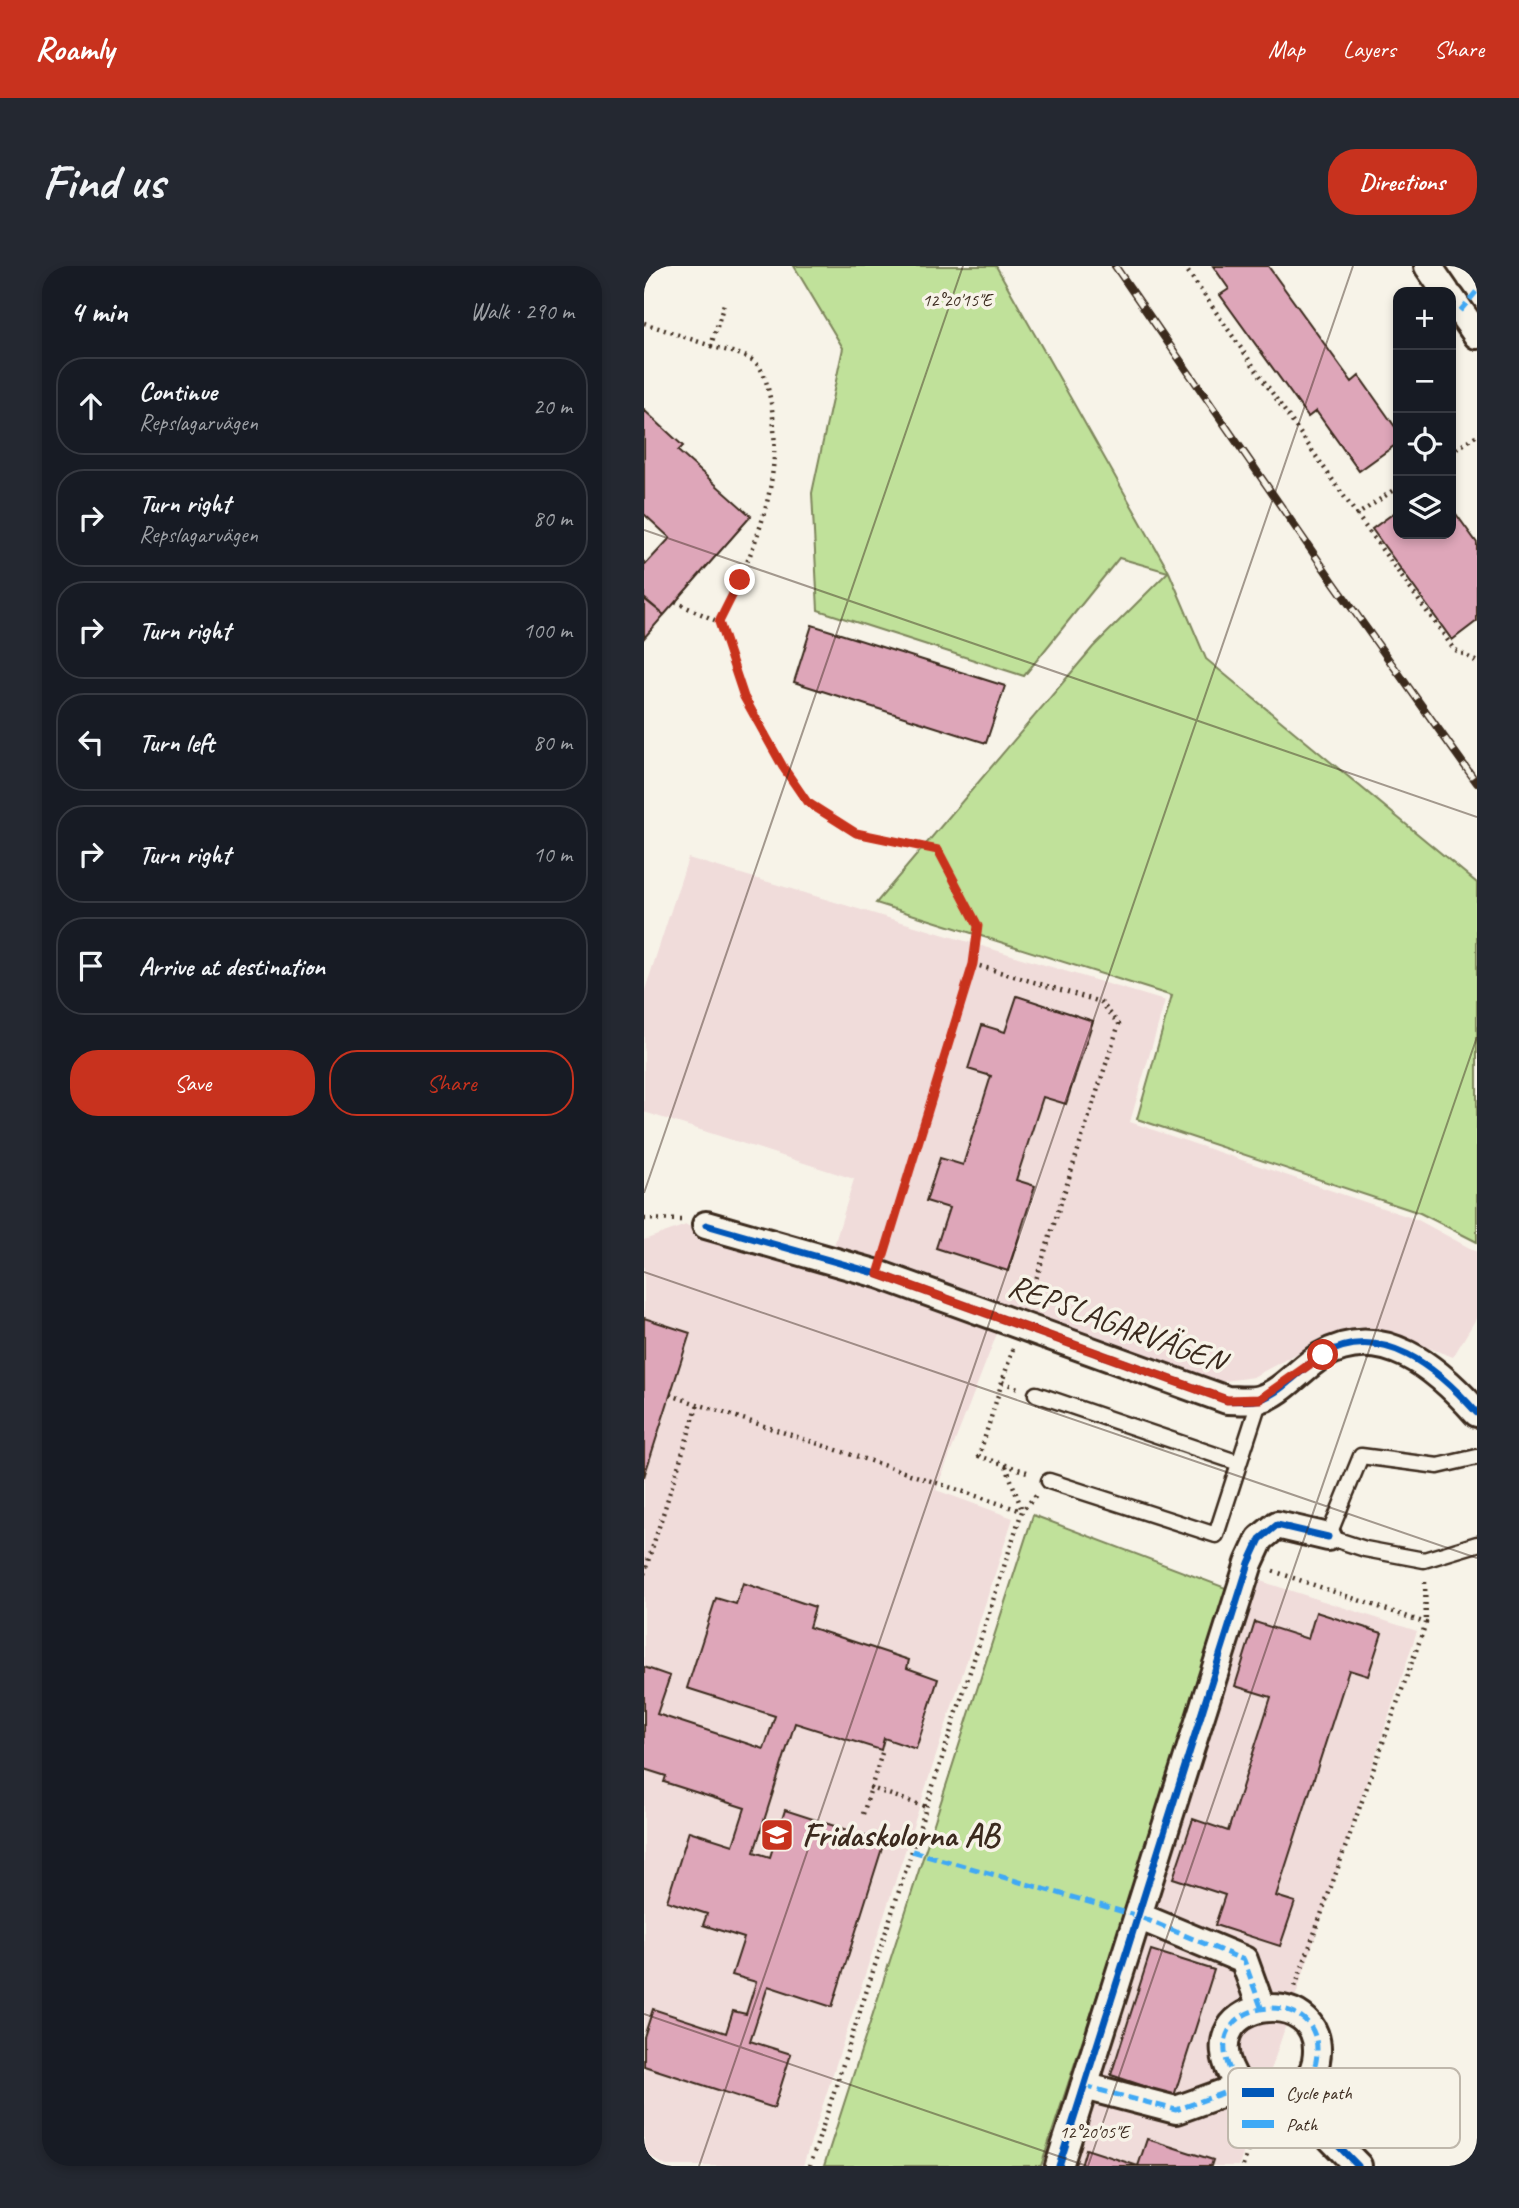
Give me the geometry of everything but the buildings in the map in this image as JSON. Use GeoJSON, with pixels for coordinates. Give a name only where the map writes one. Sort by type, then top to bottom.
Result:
{"type":"FeatureCollection","features":[{"type":"Feature","properties":{"kind":"street"},"geometry":{"type":"LineString","coordinates":[[1427,266],[1442,287]]}},
{"type":"Feature","properties":{"kind":"street"},"geometry":{"type":"LineString","coordinates":[[1456,305],[1477,335]]}},
{"type":"Feature","properties":{"kind":"street","name":"REPSLAGARVÄGEN"},"geometry":{"type":"LineString","coordinates":[[706,1225],[878,1274],[1227,1400],[1260,1399],[1323,1355],[1366,1342],[1408,1352],[1457,1390],[1477,1413]]}},
{"type":"Feature","properties":{"kind":"street"},"geometry":{"type":"LineString","coordinates":[[1059,2166],[1250,1563],[1260,1539],[1277,1525],[1328,1537]]}},
{"type":"Feature","properties":{"kind":"street"},"geometry":{"type":"LineString","coordinates":[[1138,1916],[1244,1960],[1274,2008]]}},
{"type":"Feature","properties":{"kind":"street"},"geometry":{"type":"LineString","coordinates":[[1228,2070],[1224,2050],[1229,2031],[1242,2015],[1274,2008],[1306,2021],[1316,2040],[1316,2062],[1313,2068]]}},
{"type":"Feature","properties":{"kind":"street"},"geometry":{"type":"LineString","coordinates":[[1084,2086],[1176,2110],[1228,2098]]}},
{"type":"Feature","properties":{"kind":"street"},"geometry":{"type":"LineString","coordinates":[[1340,2148],[1357,2166]]}},
{"type":"Feature","properties":{"kind":"lane"},"geometry":{"type":"LineString","coordinates":[[1036,1394],[1239,1463]]}},
{"type":"Feature","properties":{"kind":"lane"},"geometry":{"type":"LineString","coordinates":[[1049,1480],[1216,1535],[1260,1399]]}},
{"type":"Feature","properties":{"kind":"lane"},"geometry":{"type":"LineString","coordinates":[[1477,1457],[1438,1466],[1361,1457],[1328,1537],[1365,1549],[1424,1560],[1477,1544]]}},
{"type":"Feature","properties":{"kind":"path"},"geometry":{"type":"LineString","coordinates":[[1184,266],[1454,649],[1477,661]]}},
{"type":"Feature","properties":{"kind":"path"},"geometry":{"type":"LineString","coordinates":[[711,346],[724,304]]}},
{"type":"Feature","properties":{"kind":"path"},"geometry":{"type":"LineString","coordinates":[[644,323],[753,360],[766,380],[773,417],[773,478],[764,521],[719,622],[744,697],[783,767],[807,802],[856,833],[938,850],[978,926],[973,964],[878,1274]]}},
{"type":"Feature","properties":{"kind":"path"},"geometry":{"type":"LineString","coordinates":[[1456,450],[1477,435]]}},
{"type":"Feature","properties":{"kind":"path"},"geometry":{"type":"LineString","coordinates":[[1357,515],[1393,490]]}},
{"type":"Feature","properties":{"kind":"path"},"geometry":{"type":"LineString","coordinates":[[675,602],[719,622]]}},
{"type":"Feature","properties":{"kind":"path"},"geometry":{"type":"LineString","coordinates":[[810,2166],[1022,1511],[1049,1480],[979,1455],[1119,1024],[1101,1002],[973,964]]}},
{"type":"Feature","properties":{"kind":"path"},"geometry":{"type":"LineString","coordinates":[[644,1219],[668,1218],[706,1225]]}},
{"type":"Feature","properties":{"kind":"path"},"geometry":{"type":"LineString","coordinates":[[1002,1382],[1036,1394]]}},
{"type":"Feature","properties":{"kind":"path"},"geometry":{"type":"LineString","coordinates":[[670,1395],[1022,1511]]}},
{"type":"Feature","properties":{"kind":"path"},"geometry":{"type":"LineString","coordinates":[[644,1574],[698,1404]]}},
{"type":"Feature","properties":{"kind":"path"},"geometry":{"type":"LineString","coordinates":[[1006,1465],[1022,1511]]}},
{"type":"Feature","properties":{"kind":"path"},"geometry":{"type":"LineString","coordinates":[[1274,2008],[1426,1623],[1424,1560]]}},
{"type":"Feature","properties":{"kind":"path"},"geometry":{"type":"LineString","coordinates":[[1250,1563],[1426,1623]]}},
{"type":"Feature","properties":{"kind":"path"},"geometry":{"type":"LineString","coordinates":[[863,1814],[882,1753]]}},
{"type":"Feature","properties":{"kind":"path"},"geometry":{"type":"LineString","coordinates":[[871,1788],[926,1807]]}},
{"type":"Feature","properties":{"kind":"path"},"geometry":{"type":"LineString","coordinates":[[1243,2166],[1245,2148]]}},
{"type":"Feature","properties":{"kind":"shaded area"},"geometry":{"type":"Polygon","coordinates":[[[688,858],[1165,1001],[1130,1122],[1418,1220],[1477,1252],[1477,1317],[1453,1357],[1408,1340],[1358,1327],[1307,1348],[1253,1377],[1218,1382],[833,1249],[854,1179],[644,1112],[644,993],[688,858]]]}},
{"type":"Feature","properties":{"kind":"shaded area","name":"Fridaskolorna AB"},"geometry":{"type":"Polygon","coordinates":[[[686,1225],[998,1331],[936,1490],[1013,1518],[803,2166],[666,2166],[644,2152],[644,1240],[686,1225]]]}},
{"type":"Feature","properties":{"kind":"shaded area"},"geometry":{"type":"Polygon","coordinates":[[[1257,1580],[1417,1631],[1272,2068],[1228,2068],[1228,2148],[1245,2148],[1239,2166],[1066,2166],[1257,1580]]]}},
{"type":"Feature","properties":{"kind":"green space"},"geometry":{"type":"Polygon","coordinates":[[[794,266],[996,266],[1169,572],[1206,659],[1477,883],[1477,1242],[1420,1213],[1137,1119],[1172,996],[876,903],[1093,647],[1168,572],[1119,558],[1024,676],[818,610],[812,493],[843,348],[794,266]]]}},
{"type":"Feature","properties":{"kind":"green space"},"geometry":{"type":"Polygon","coordinates":[[[1033,1515],[1231,1590],[1041,2166],[824,2166],[1033,1515]]]}},
{"type":"Feature","properties":{"kind":"railway"},"geometry":{"type":"LineString","coordinates":[[1115,266],[1334,583],[1477,783]]}},
{"type":"Feature","properties":{"kind":"marked path"},"geometry":{"type":"LineString","coordinates":[[1460,311],[1477,291]]}},
{"type":"Feature","properties":{"kind":"marked path"},"geometry":{"type":"LineString","coordinates":[[912,1851],[1138,1916],[1244,1960],[1261,2007]]}},
{"type":"Feature","properties":{"kind":"marked path"},"geometry":{"type":"LineString","coordinates":[[1231,2068],[1226,2057],[1227,2034],[1240,2018],[1260,2009],[1282,2009],[1302,2017],[1314,2034],[1314,2068]]}},
{"type":"Feature","properties":{"kind":"marked path"},"geometry":{"type":"LineString","coordinates":[[1084,2086],[1176,2110],[1228,2091]]}},
{"type":"Feature","properties":{"kind":"cycle path"},"geometry":{"type":"LineString","coordinates":[[706,1225],[878,1274],[1227,1400],[1252,1400],[1268,1396],[1321,1356],[1344,1346],[1366,1344],[1387,1347],[1427,1366],[1445,1380],[1477,1413]]}},
{"type":"Feature","properties":{"kind":"cycle path"},"geometry":{"type":"LineString","coordinates":[[1059,2166],[1249,1563],[1260,1539],[1277,1525],[1328,1537]]}},
{"type":"Feature","properties":{"kind":"cycle path"},"geometry":{"type":"LineString","coordinates":[[1341,2148],[1358,2166]]}},
{"type":"Feature","properties":{"kind":"place","name":"Fridaskolorna AB"},"geometry":{"type":"Point","coordinates":[777,1835]}},
{"type":"Feature","properties":{"kind":"route"},"geometry":{"type":"LineString","coordinates":[[740,580],[719,622],[744,697],[783,767],[807,802],[856,833],[938,850],[978,926],[973,964],[878,1274],[1227,1400],[1260,1399],[1323,1355]]}}]}
